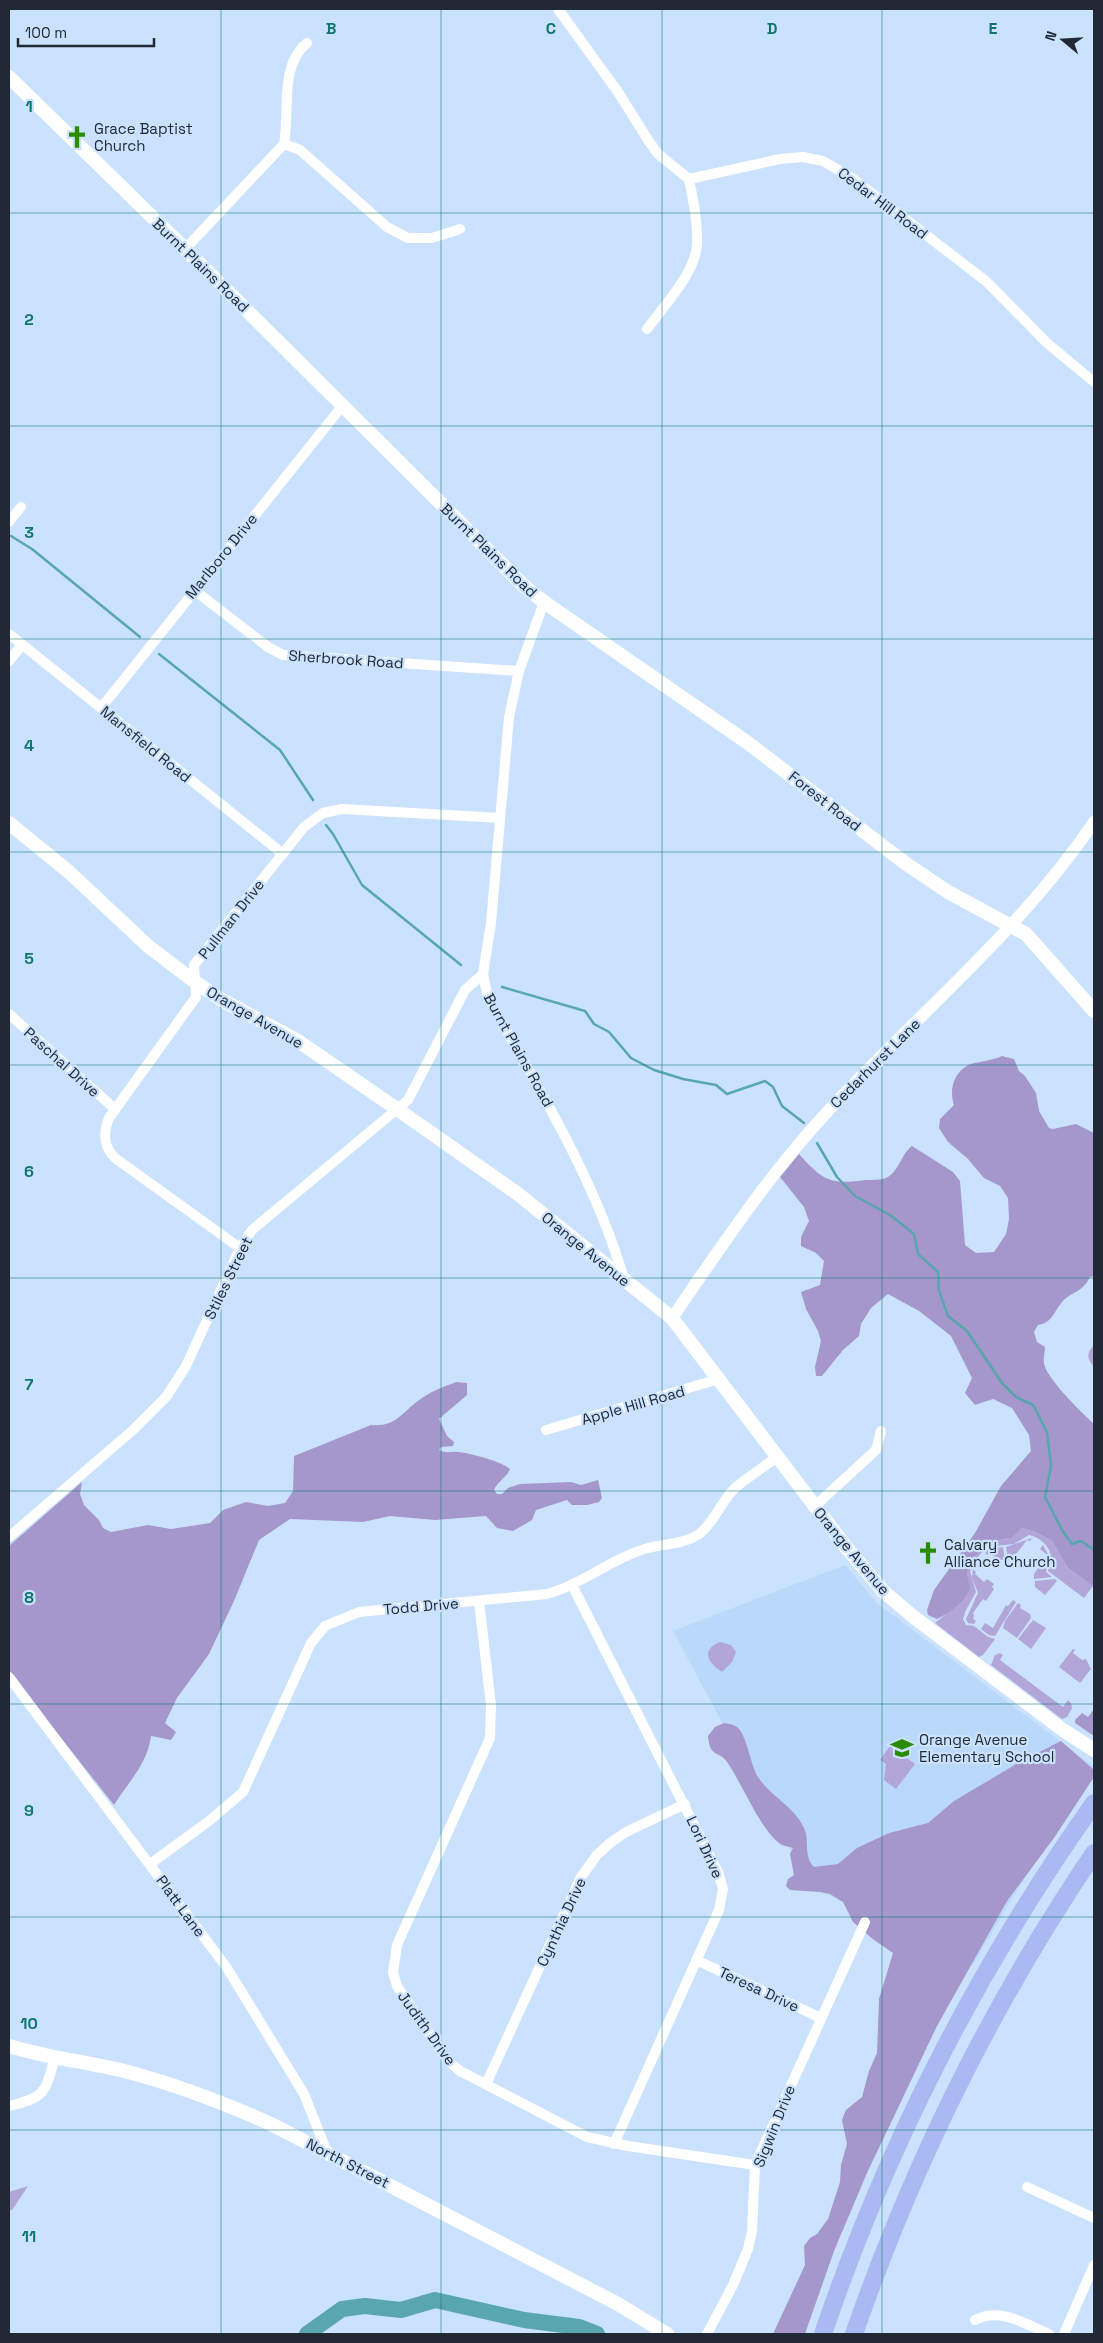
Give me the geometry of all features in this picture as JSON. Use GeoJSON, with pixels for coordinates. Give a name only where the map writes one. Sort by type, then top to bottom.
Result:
{"type":"FeatureCollection","features":[{"type":"Feature","properties":{"kind":"highway"},"geometry":{"type":"LineString","coordinates":[[823,2334],[875,2196],[931,2074],[1011,1930],[1094,1803]]}},
{"type":"Feature","properties":{"kind":"highway"},"geometry":{"type":"LineString","coordinates":[[854,2334],[896,2222],[951,2099],[1014,1981],[1094,1853]]}},
{"type":"Feature","properties":{"kind":"main road","name":"Burnt Plains Road"},"geometry":{"type":"LineString","coordinates":[[10,80],[186,249],[524,586],[544,602]]}},
{"type":"Feature","properties":{"kind":"main road","name":"Forest Road"},"geometry":{"type":"LineString","coordinates":[[544,602],[748,743],[905,863],[948,892],[1026,934],[1094,1011]]}},
{"type":"Feature","properties":{"kind":"main road","name":"Orange Avenue"},"geometry":{"type":"LineString","coordinates":[[9,823],[69,872],[148,946],[195,982],[222,1000],[298,1041],[398,1108],[518,1194],[672,1318],[874,1581],[894,1601],[1056,1724],[1094,1750]]}},
{"type":"Feature","properties":{"kind":"main road","name":"North Street"},"geometry":{"type":"LineString","coordinates":[[9,2046],[126,2072],[190,2091],[271,2124],[618,2304],[667,2334]]}},
{"type":"Feature","properties":{"kind":"street"},"geometry":{"type":"LineString","coordinates":[[558,9],[618,92],[648,140],[664,159],[689,179],[696,222],[697,245],[694,260],[687,274],[647,329]]}},
{"type":"Feature","properties":{"kind":"street"},"geometry":{"type":"LineString","coordinates":[[186,249],[284,144],[287,127],[285,98],[287,83],[300,49],[307,43]]}},
{"type":"Feature","properties":{"kind":"street"},"geometry":{"type":"LineString","coordinates":[[284,144],[300,150],[387,227],[408,238],[432,238],[460,229]]}},
{"type":"Feature","properties":{"kind":"street","name":"Cedar Hill Road"},"geometry":{"type":"LineString","coordinates":[[689,179],[780,159],[803,157],[823,161],[852,178],[987,282],[1047,343],[1094,382]]}},
{"type":"Feature","properties":{"kind":"street","name":"Marlboro Drive"},"geometry":{"type":"LineString","coordinates":[[101,708],[343,406]]}},
{"type":"Feature","properties":{"kind":"street"},"geometry":{"type":"LineString","coordinates":[[9,522],[21,507]]}},
{"type":"Feature","properties":{"kind":"street","name":"Sherbrook Road"},"geometry":{"type":"LineString","coordinates":[[194,590],[268,647],[283,655],[519,671]]}},
{"type":"Feature","properties":{"kind":"street","name":"Burnt Plains Road"},"geometry":{"type":"LineString","coordinates":[[544,602],[519,671],[506,734],[492,923],[483,974],[488,998],[570,1145],[618,1258],[624,1280]]}},
{"type":"Feature","properties":{"kind":"street","name":"Mansfield Road"},"geometry":{"type":"LineString","coordinates":[[9,634],[282,854]]}},
{"type":"Feature","properties":{"kind":"street"},"geometry":{"type":"LineString","coordinates":[[9,661],[22,645]]}},
{"type":"Feature","properties":{"kind":"street","name":"Pullman Drive"},"geometry":{"type":"LineString","coordinates":[[240,1248],[111,1155],[104,1137],[107,1124],[115,1110],[196,996],[194,966],[310,821],[331,810],[342,809],[500,818]]}},
{"type":"Feature","properties":{"kind":"street","name":"Cedarhurst Lane"},"geometry":{"type":"LineString","coordinates":[[672,1318],[775,1172],[816,1124],[1012,926],[1094,822]]}},
{"type":"Feature","properties":{"kind":"street","name":"Stiles Street"},"geometry":{"type":"LineString","coordinates":[[9,1537],[138,1425],[166,1397],[186,1366],[240,1248],[252,1230],[408,1100],[465,990],[483,974]]}},
{"type":"Feature","properties":{"kind":"street","name":"Paschal Drive"},"geometry":{"type":"LineString","coordinates":[[9,1014],[115,1110]]}},
{"type":"Feature","properties":{"kind":"street","name":"Apple Hill Road"},"geometry":{"type":"LineString","coordinates":[[546,1430],[719,1379]]}},
{"type":"Feature","properties":{"kind":"street"},"geometry":{"type":"LineString","coordinates":[[815,1506],[876,1450],[881,1431]]}},
{"type":"Feature","properties":{"kind":"street","name":"Todd Drive"},"geometry":{"type":"LineString","coordinates":[[150,1864],[209,1821],[242,1792],[311,1643],[320,1630],[337,1619],[359,1612],[547,1594],[572,1585],[624,1557],[646,1549],[690,1539],[698,1535],[712,1521],[735,1489],[778,1457]]}},
{"type":"Feature","properties":{"kind":"street","name":"Lori Drive"},"geometry":{"type":"LineString","coordinates":[[572,1585],[685,1804],[718,1872],[723,1889],[719,1910],[614,2144]]}},
{"type":"Feature","properties":{"kind":"street","name":"Judith Drive"},"geometry":{"type":"LineString","coordinates":[[479,1601],[491,1705],[490,1738],[397,1945],[393,1972],[397,1986],[447,2060],[460,2071],[575,2132],[614,2144],[755,2165]]}},
{"type":"Feature","properties":{"kind":"street","name":"Platt Lane"},"geometry":{"type":"LineString","coordinates":[[9,1676],[227,1968],[299,2086],[327,2152]]}},
{"type":"Feature","properties":{"kind":"street","name":"Cynthia Drive"},"geometry":{"type":"LineString","coordinates":[[486,2084],[581,1877],[591,1862],[610,1843],[626,1832],[685,1804]]}},
{"type":"Feature","properties":{"kind":"street","name":"Sigwin Drive"},"geometry":{"type":"LineString","coordinates":[[707,2334],[734,2286],[748,2249],[752,2231],[755,2165],[864,1922]]}},
{"type":"Feature","properties":{"kind":"street","name":"Teresa Drive"},"geometry":{"type":"LineString","coordinates":[[696,1960],[821,2018]]}},
{"type":"Feature","properties":{"kind":"street"},"geometry":{"type":"LineString","coordinates":[[9,2106],[33,2100],[42,2092],[48,2084],[55,2057]]}},
{"type":"Feature","properties":{"kind":"street"},"geometry":{"type":"LineString","coordinates":[[1027,2187],[1094,2218]]}},
{"type":"Feature","properties":{"kind":"street"},"geometry":{"type":"LineString","coordinates":[[1064,2334],[1094,2265]]}},
{"type":"Feature","properties":{"kind":"street"},"geometry":{"type":"LineString","coordinates":[[975,2320],[986,2314],[1003,2314],[1049,2334]]}},
{"type":"Feature","properties":{"kind":"shaded area"},"geometry":{"type":"Polygon","coordinates":[[[1002,1056],[1014,1059],[1019,1071],[1025,1076],[1036,1093],[1039,1111],[1049,1128],[1053,1129],[1076,1124],[1094,1133],[1094,1276],[1090,1277],[1083,1287],[1066,1298],[1051,1318],[1038,1325],[1034,1332],[1037,1342],[1045,1347],[1044,1363],[1051,1377],[1065,1395],[1094,1424],[1094,1587],[1067,1567],[1052,1541],[1022,1528],[1011,1538],[996,1541],[985,1546],[972,1560],[967,1574],[970,1586],[966,1596],[947,1614],[937,1619],[928,1615],[927,1610],[934,1590],[975,1533],[1001,1486],[1031,1451],[1029,1435],[1012,1408],[993,1399],[975,1405],[965,1393],[972,1378],[951,1336],[919,1311],[888,1294],[871,1308],[861,1324],[859,1336],[843,1350],[822,1376],[816,1376],[815,1367],[821,1341],[818,1331],[806,1309],[801,1292],[820,1285],[824,1261],[816,1253],[801,1246],[801,1237],[809,1221],[804,1207],[780,1177],[799,1154],[815,1170],[828,1179],[844,1182],[884,1179],[894,1172],[908,1149],[912,1146],[953,1172],[960,1181],[965,1245],[976,1253],[994,1252],[1006,1234],[1009,1219],[1008,1198],[1000,1186],[984,1178],[968,1159],[948,1142],[939,1128],[940,1119],[954,1105],[952,1088],[959,1073],[968,1065],[1002,1056]]]}},
{"type":"Feature","properties":{"kind":"shaded area"},"geometry":{"type":"Polygon","coordinates":[[[1094,1345],[1094,1367],[1088,1356],[1094,1345]]]}},
{"type":"Feature","properties":{"kind":"shaded area"},"geometry":{"type":"Polygon","coordinates":[[[456,1382],[467,1383],[467,1395],[439,1419],[447,1436],[454,1442],[453,1446],[441,1447],[439,1450],[478,1456],[510,1469],[494,1490],[497,1494],[502,1494],[508,1488],[520,1484],[571,1482],[581,1485],[598,1480],[602,1498],[599,1502],[587,1505],[572,1505],[567,1500],[536,1510],[532,1520],[513,1531],[497,1528],[486,1516],[435,1520],[390,1516],[363,1522],[290,1519],[259,1540],[234,1601],[209,1654],[177,1698],[165,1723],[176,1732],[171,1740],[151,1736],[146,1756],[114,1805],[9,1672],[9,1546],[82,1482],[80,1494],[84,1505],[99,1520],[103,1528],[111,1532],[148,1525],[171,1529],[210,1523],[223,1510],[246,1502],[268,1506],[285,1503],[293,1491],[294,1456],[371,1425],[392,1422],[427,1395],[456,1382]]]}},
{"type":"Feature","properties":{"kind":"shaded area"},"geometry":{"type":"Polygon","coordinates":[[[1022,1528],[1052,1541],[1067,1567],[1093,1586],[1084,1598],[1048,1571],[1051,1559],[1049,1550],[1041,1540],[1033,1536],[1029,1535],[1014,1544],[987,1547],[974,1561],[970,1571],[976,1592],[963,1619],[966,1625],[974,1626],[988,1637],[995,1639],[983,1655],[979,1657],[935,1623],[945,1615],[970,1586],[967,1574],[972,1560],[985,1546],[996,1541],[1008,1539],[1022,1528]]]}},
{"type":"Feature","properties":{"kind":"shaded area"},"geometry":{"type":"Polygon","coordinates":[[[1032,1538],[1030,1541],[1027,1540],[1012,1559],[1008,1559],[1006,1547],[1032,1538]]]}},
{"type":"Feature","properties":{"kind":"shaded area"},"geometry":{"type":"Polygon","coordinates":[[[1043,1545],[1049,1556],[1046,1572],[1052,1577],[1034,1579],[1034,1574],[1047,1555],[1040,1549],[1043,1545]]]}},
{"type":"Feature","properties":{"kind":"shaded area"},"geometry":{"type":"Polygon","coordinates":[[[1003,1547],[1005,1560],[1000,1560],[991,1554],[985,1553],[989,1549],[1003,1547]]]}},
{"type":"Feature","properties":{"kind":"shaded area","name":"Orange Avenue Elementary School"},"geometry":{"type":"Polygon","coordinates":[[[845,1565],[877,1603],[1094,1767],[1094,1776],[1047,1843],[973,1965],[810,1886],[673,1631],[845,1565]]]}},
{"type":"Feature","properties":{"kind":"shaded area"},"geometry":{"type":"Polygon","coordinates":[[[973,1569],[976,1572],[975,1574],[984,1582],[987,1579],[994,1584],[992,1587],[994,1589],[986,1601],[983,1599],[973,1613],[973,1619],[976,1621],[974,1624],[968,1623],[966,1619],[978,1593],[972,1578],[973,1569]]]}},
{"type":"Feature","properties":{"kind":"shaded area"},"geometry":{"type":"Polygon","coordinates":[[[1055,1579],[1057,1581],[1045,1595],[1035,1587],[1035,1581],[1055,1579]]]}},
{"type":"Feature","properties":{"kind":"shaded area"},"geometry":{"type":"Polygon","coordinates":[[[1013,1600],[1016,1602],[995,1636],[989,1635],[981,1629],[985,1623],[993,1628],[1006,1605],[1008,1606],[1013,1600]]]}},
{"type":"Feature","properties":{"kind":"shaded area"},"geometry":{"type":"Polygon","coordinates":[[[1018,1603],[1021,1605],[1020,1608],[1030,1614],[1031,1618],[1017,1638],[1003,1628],[1005,1621],[1018,1603]]]}},
{"type":"Feature","properties":{"kind":"shaded area"},"geometry":{"type":"Polygon","coordinates":[[[1033,1620],[1046,1628],[1031,1649],[1018,1639],[1033,1620]]]}},
{"type":"Feature","properties":{"kind":"shaded area"},"geometry":{"type":"Polygon","coordinates":[[[720,1642],[731,1645],[736,1652],[732,1662],[722,1672],[713,1665],[708,1657],[710,1649],[720,1642]]]}},
{"type":"Feature","properties":{"kind":"shaded area"},"geometry":{"type":"Polygon","coordinates":[[[1073,1649],[1075,1650],[1073,1653],[1082,1660],[1086,1659],[1091,1669],[1080,1683],[1059,1667],[1073,1649]]]}},
{"type":"Feature","properties":{"kind":"shaded area"},"geometry":{"type":"Polygon","coordinates":[[[1000,1653],[1003,1655],[1000,1660],[1063,1707],[1068,1700],[1072,1708],[1067,1717],[1062,1719],[991,1665],[995,1655],[1000,1653]]]}},
{"type":"Feature","properties":{"kind":"shaded area"},"geometry":{"type":"Polygon","coordinates":[[[1094,1709],[1094,1736],[1075,1723],[1075,1720],[1082,1713],[1088,1717],[1094,1709]]]}},
{"type":"Feature","properties":{"kind":"shaded area"},"geometry":{"type":"Polygon","coordinates":[[[724,1723],[731,1724],[741,1731],[758,1777],[800,1820],[806,1833],[809,1858],[814,1867],[838,1864],[857,1848],[889,1833],[928,1823],[954,1801],[1018,1763],[1061,1741],[1094,1770],[1094,1777],[1054,1838],[1007,1901],[937,2026],[867,2173],[834,2251],[805,2334],[773,2334],[805,2265],[804,2246],[810,2238],[817,2234],[828,2219],[840,2182],[841,2165],[847,2144],[842,2120],[846,2110],[862,2097],[869,2071],[877,2053],[879,1999],[893,1953],[853,1922],[843,1902],[830,1894],[790,1890],[786,1886],[788,1879],[794,1875],[790,1854],[793,1848],[782,1845],[774,1839],[760,1819],[727,1762],[713,1751],[709,1743],[708,1736],[715,1727],[724,1723]]]}},
{"type":"Feature","properties":{"kind":"shaded area"},"geometry":{"type":"Polygon","coordinates":[[[890,1746],[915,1764],[896,1789],[884,1780],[886,1764],[880,1760],[890,1746]]]}},
{"type":"Feature","properties":{"kind":"shaded area"},"geometry":{"type":"Polygon","coordinates":[[[28,2186],[13,2209],[9,2211],[9,2192],[28,2186]]]}},
{"type":"Feature","properties":{"kind":"waterway"},"geometry":{"type":"LineString","coordinates":[[11,536],[32,549],[140,637]]}},
{"type":"Feature","properties":{"kind":"waterway"},"geometry":{"type":"LineString","coordinates":[[159,654],[280,750],[313,800]]}},
{"type":"Feature","properties":{"kind":"waterway"},"geometry":{"type":"LineString","coordinates":[[326,825],[362,885],[461,965]]}},
{"type":"Feature","properties":{"kind":"waterway"},"geometry":{"type":"LineString","coordinates":[[502,987],[585,1011],[594,1024],[609,1032],[631,1058],[654,1070],[683,1079],[716,1085],[727,1094],[765,1081],[773,1087],[782,1106],[804,1123]]}},
{"type":"Feature","properties":{"kind":"waterway"},"geometry":{"type":"LineString","coordinates":[[817,1143],[837,1177],[855,1196],[890,1215],[914,1234],[918,1254],[938,1272],[939,1291],[948,1316],[967,1331],[1002,1383],[1016,1397],[1033,1405],[1047,1432],[1051,1466],[1045,1497],[1062,1530],[1072,1544],[1081,1541],[1094,1550]]}},
{"type":"Feature","properties":{"kind":"waterway"},"geometry":{"type":"LineString","coordinates":[[307,2334],[342,2309],[365,2306],[401,2310],[435,2300],[524,2320],[579,2327],[597,2334]]}},
{"type":"Feature","properties":{"kind":"place","name":"Grace Baptist Church"},"geometry":{"type":"Point","coordinates":[77,137]}},
{"type":"Feature","properties":{"kind":"place","name":"Calvary Alliance Church"},"geometry":{"type":"Point","coordinates":[928,1553]}},
{"type":"Feature","properties":{"kind":"place","name":"Orange Avenue Elementary School"},"geometry":{"type":"Point","coordinates":[902,1748]}}]}
